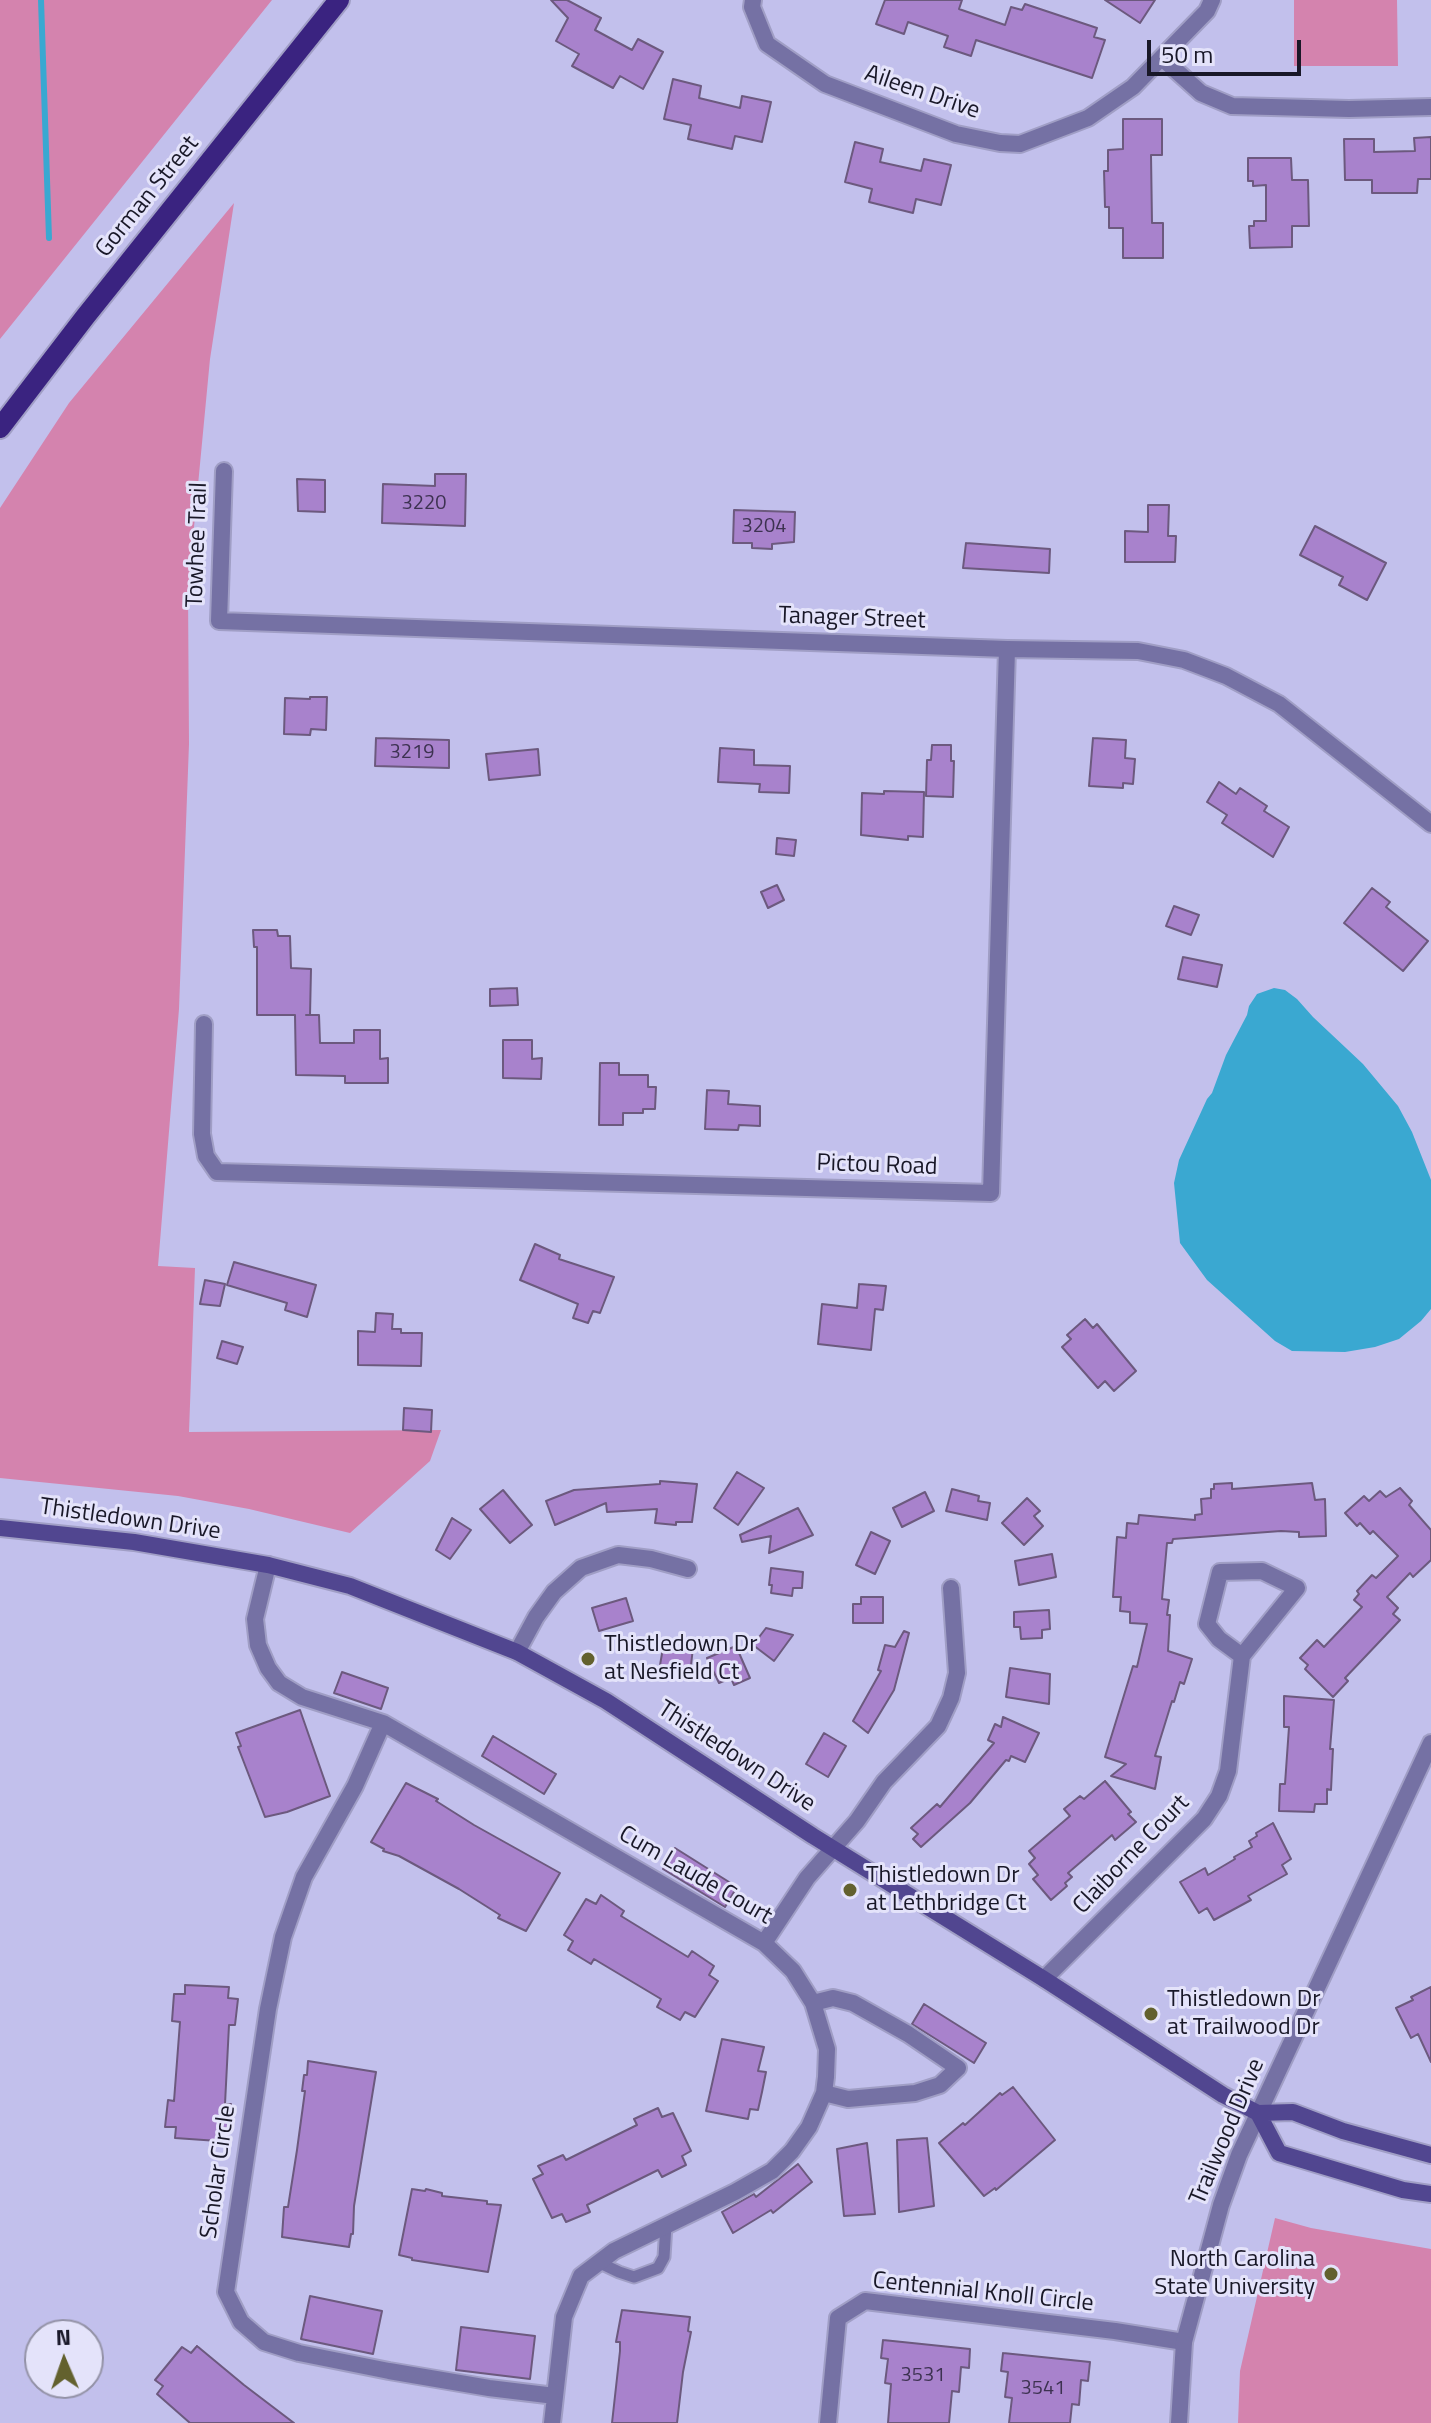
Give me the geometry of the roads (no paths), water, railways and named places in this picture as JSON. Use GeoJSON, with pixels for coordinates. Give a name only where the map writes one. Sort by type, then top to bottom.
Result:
{"type":"FeatureCollection","features":[{"type":"Feature","properties":{"kind":"main road","name":"Gorman Street"},"geometry":{"type":"LineString","coordinates":[[0,428],[339,0]]}},
{"type":"Feature","properties":{"kind":"main road","name":"Thistledown Drive"},"geometry":{"type":"LineString","coordinates":[[0,1528],[134,1542],[268,1565],[350,1586],[517,1652],[606,1701],[1223,2095],[1258,2113]]}},
{"type":"Feature","properties":{"kind":"main road"},"geometry":{"type":"LineString","coordinates":[[1431,2155],[1343,2131],[1293,2112],[1258,2113],[1279,2153],[1403,2190],[1431,2194]]}},
{"type":"Feature","properties":{"kind":"street","name":"Aileen Drive"},"geometry":{"type":"LineString","coordinates":[[753,0],[752,7],[767,44],[825,84],[956,134],[1020,144],[1088,118],[1133,87],[1207,11],[1212,0]]}},
{"type":"Feature","properties":{"kind":"street"},"geometry":{"type":"LineString","coordinates":[[1162,58],[1201,93],[1232,106],[1349,109],[1431,107]]}},
{"type":"Feature","properties":{"kind":"street","name":"Towhee Trail"},"geometry":{"type":"LineString","coordinates":[[219,621],[224,471]]}},
{"type":"Feature","properties":{"kind":"street","name":"Tanager Street"},"geometry":{"type":"LineString","coordinates":[[219,621],[1138,651],[1184,660],[1226,676],[1279,704],[1431,824]]}},
{"type":"Feature","properties":{"kind":"street","name":"Pictou Road"},"geometry":{"type":"LineString","coordinates":[[204,1024],[202,1134],[206,1156],[217,1172],[991,1193],[1007,649]]}},
{"type":"Feature","properties":{"kind":"street"},"geometry":{"type":"LineString","coordinates":[[517,1652],[554,1592],[581,1568],[618,1555],[651,1559],[688,1569]]}},
{"type":"Feature","properties":{"kind":"street","name":"Cum Laude Court"},"geometry":{"type":"LineString","coordinates":[[268,1565],[255,1619],[258,1645],[279,1683],[302,1697],[383,1723],[764,1943],[793,1971],[813,2003],[827,2049],[824,2093],[817,2113],[801,2139],[772,2171],[614,2251],[581,2276],[564,2317],[552,2423]]}},
{"type":"Feature","properties":{"kind":"street"},"geometry":{"type":"LineString","coordinates":[[1262,1571],[1297,1588],[1242,1656],[1219,1639],[1207,1624],[1220,1572],[1262,1571]]}},
{"type":"Feature","properties":{"kind":"street"},"geometry":{"type":"LineString","coordinates":[[764,1943],[807,1878],[835,1849],[884,1782],[938,1726],[951,1698],[957,1673],[951,1588]]}},
{"type":"Feature","properties":{"kind":"street","name":"Claiborne Court"},"geometry":{"type":"LineString","coordinates":[[1044,1979],[1204,1819],[1219,1796],[1228,1771],[1242,1656]]}},
{"type":"Feature","properties":{"kind":"street","name":"Scholar Circle"},"geometry":{"type":"LineString","coordinates":[[383,1723],[355,1786],[304,1877],[283,1937],[268,2009],[226,2292],[241,2322],[264,2342],[299,2353],[389,2371],[555,2396]]}},
{"type":"Feature","properties":{"kind":"street","name":"Trailwood Drive"},"geometry":{"type":"LineString","coordinates":[[1179,2423],[1184,2342],[1221,2205],[1239,2155],[1431,1743]]}},
{"type":"Feature","properties":{"kind":"street"},"geometry":{"type":"LineString","coordinates":[[813,2003],[833,1998],[853,2003],[908,2034],[958,2068],[940,2085],[915,2093],[848,2099],[824,2093]]}},
{"type":"Feature","properties":{"kind":"street","name":"Centennial Knoll Circle"},"geometry":{"type":"LineString","coordinates":[[828,2423],[838,2318],[865,2301],[1184,2342]]}},
{"type":"Feature","properties":{"kind":"lane"},"geometry":{"type":"LineString","coordinates":[[598,2262],[634,2277],[658,2268],[664,2257],[666,2225]]}},
{"type":"Feature","properties":{"kind":"water"},"geometry":{"type":"Polygon","coordinates":[[[1274,988],[1285,990],[1297,999],[1363,1064],[1398,1106],[1431,1180],[1431,1309],[1399,1339],[1375,1347],[1345,1352],[1292,1351],[1275,1341],[1207,1280],[1180,1243],[1174,1183],[1179,1160],[1249,1006],[1257,994],[1274,988]]]}},
{"type":"Feature","properties":{"kind":"waterway"},"geometry":{"type":"LineString","coordinates":[[41,0],[49,238]]}},
{"type":"Feature","properties":{"kind":"place","name":"Thistledown Dr at Nesfield Ct"},"geometry":{"type":"Point","coordinates":[588,1659]}},
{"type":"Feature","properties":{"kind":"place","name":"Thistledown Dr at Lethbridge Ct"},"geometry":{"type":"Point","coordinates":[850,1890]}},
{"type":"Feature","properties":{"kind":"place","name":"Thistledown Dr at Trailwood Dr"},"geometry":{"type":"Point","coordinates":[1151,2014]}},
{"type":"Feature","properties":{"kind":"place","name":"North Carolina State University"},"geometry":{"type":"Point","coordinates":[1331,2274]}}]}
